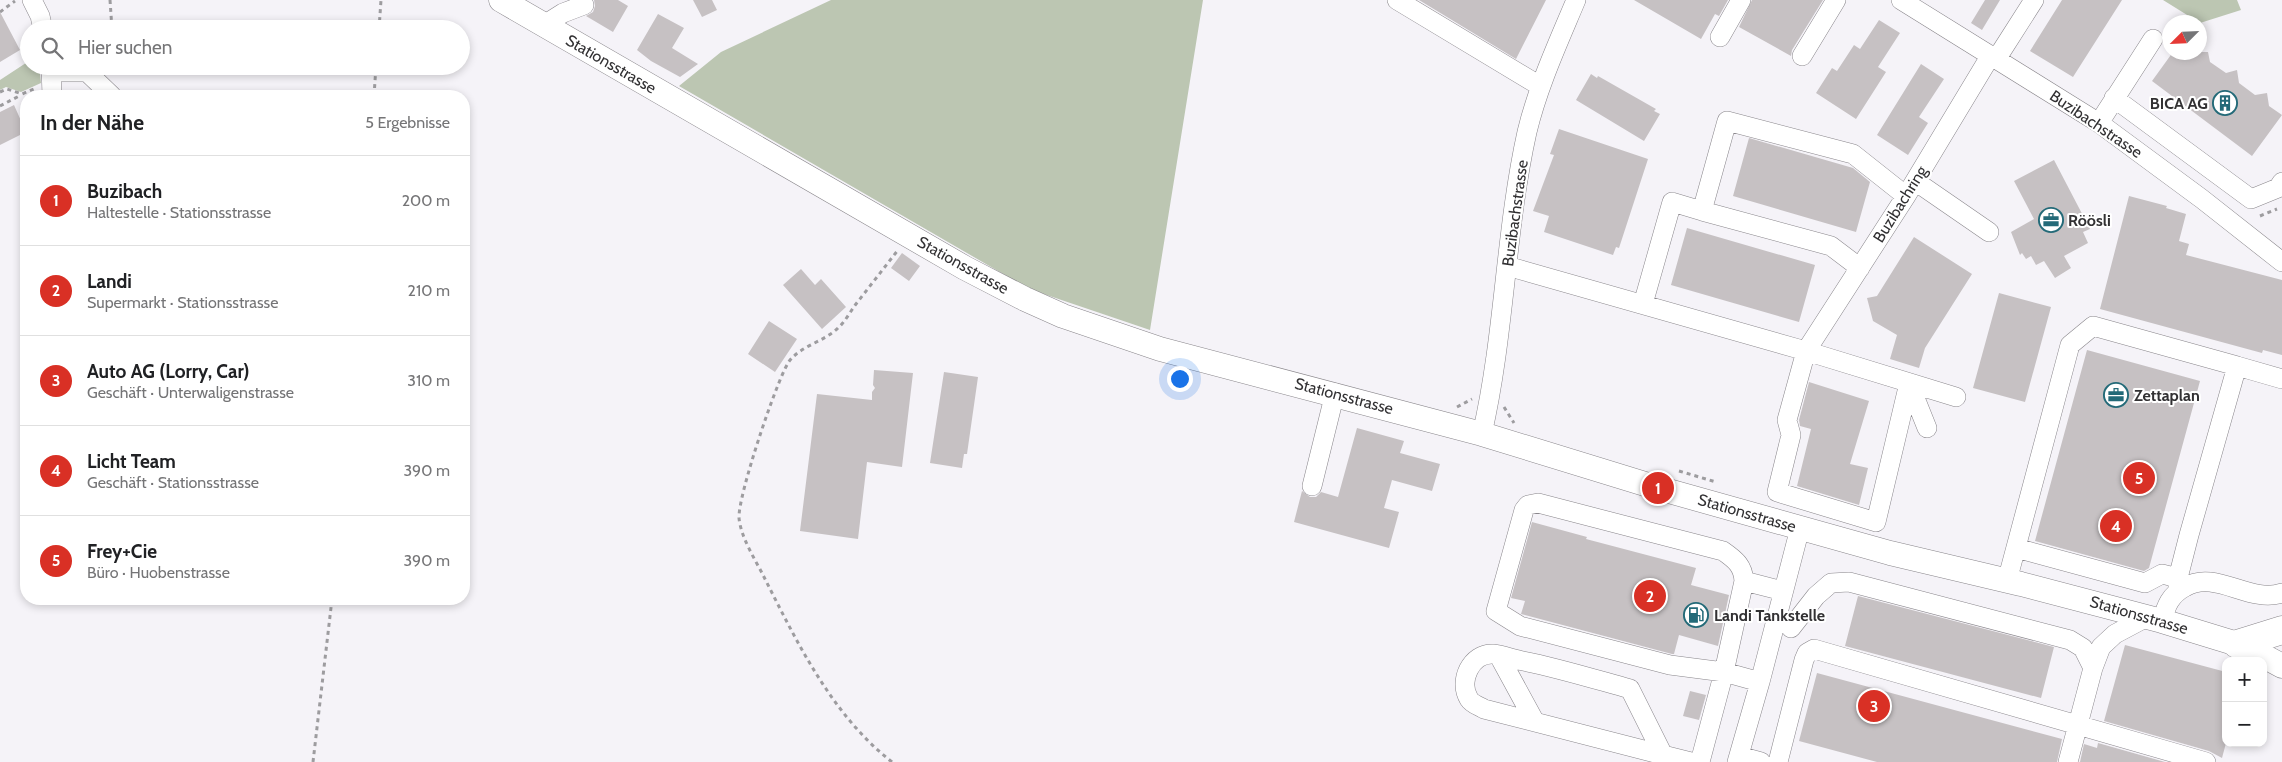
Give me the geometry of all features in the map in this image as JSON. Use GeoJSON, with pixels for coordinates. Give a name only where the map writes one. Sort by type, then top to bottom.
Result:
{"type":"FeatureCollection","features":[{"type":"Feature","properties":{"kind":"highway"},"geometry":{"type":"LineString","coordinates":[[2242,645],[2282,630]]}},
{"type":"Feature","properties":{"kind":"main road","name":"Stationsstrasse"},"geometry":{"type":"LineString","coordinates":[[501,0],[908,236],[1025,299],[1090,326],[1169,352],[1334,393],[1482,434],[1800,528],[1948,568],[2155,619],[2242,645],[2282,666]]}},
{"type":"Feature","properties":{"kind":"main road","name":"Stationsstrasse"},"geometry":{"type":"LineString","coordinates":[[2242,645],[2282,647]]}},
{"type":"Feature","properties":{"kind":"street"},"geometry":{"type":"LineString","coordinates":[[32,0],[41,20]]}},
{"type":"Feature","properties":{"kind":"street"},"geometry":{"type":"LineString","coordinates":[[1397,0],[1540,86]]}},
{"type":"Feature","properties":{"kind":"street","name":"Buzibachstrasse"},"geometry":{"type":"LineString","coordinates":[[1482,434],[1496,366],[1519,171],[1527,131],[1540,86],[1576,0]]}},
{"type":"Feature","properties":{"kind":"street"},"geometry":{"type":"LineString","coordinates":[[1720,37],[1741,0]]}},
{"type":"Feature","properties":{"kind":"street"},"geometry":{"type":"LineString","coordinates":[[1802,56],[1836,0]]}},
{"type":"Feature","properties":{"kind":"street","name":"Buzibachstrasse"},"geometry":{"type":"LineString","coordinates":[[1901,0],[2099,123],[2202,199],[2282,262]]}},
{"type":"Feature","properties":{"kind":"street","name":"Buzibachring"},"geometry":{"type":"LineString","coordinates":[[1909,383],[1876,522],[1777,492],[1791,435],[1787,420],[1806,351],[1994,57],[2034,0]]}},
{"type":"Feature","properties":{"kind":"street"},"geometry":{"type":"LineString","coordinates":[[544,25],[564,13],[584,5]]}},
{"type":"Feature","properties":{"kind":"street"},"geometry":{"type":"LineString","coordinates":[[2099,123],[2153,39]]}},
{"type":"Feature","properties":{"kind":"street"},"geometry":{"type":"LineString","coordinates":[[51,79],[72,75]]}},
{"type":"Feature","properties":{"kind":"street"},"geometry":{"type":"LineString","coordinates":[[90,75],[106,90]]}},
{"type":"Feature","properties":{"kind":"street"},"geometry":{"type":"LineString","coordinates":[[2114,98],[2251,199],[2278,188],[2282,182]]}},
{"type":"Feature","properties":{"kind":"street"},"geometry":{"type":"LineString","coordinates":[[1702,211],[1727,121],[1853,154],[1911,189],[1989,232]]}},
{"type":"Feature","properties":{"kind":"street"},"geometry":{"type":"LineString","coordinates":[[1643,304],[1672,202],[1831,246],[1860,268]]}},
{"type":"Feature","properties":{"kind":"street"},"geometry":{"type":"LineString","coordinates":[[1507,266],[1806,351],[1956,397]]}},
{"type":"Feature","properties":{"kind":"street"},"geometry":{"type":"LineString","coordinates":[[2007,581],[2070,345],[2093,326],[2282,379]]}},
{"type":"Feature","properties":{"kind":"street"},"geometry":{"type":"LineString","coordinates":[[2068,762],[2092,668],[2101,647],[2115,634],[2155,619],[2178,584],[2237,366]]}},
{"type":"Feature","properties":{"kind":"street"},"geometry":{"type":"LineString","coordinates":[[1909,383],[1927,428]]}},
{"type":"Feature","properties":{"kind":"street"},"geometry":{"type":"LineString","coordinates":[[1312,486],[1334,393]]}},
{"type":"Feature","properties":{"kind":"street"},"geometry":{"type":"LineString","coordinates":[[1700,762],[1724,672],[1744,581],[1743,571],[1737,561],[1723,551],[1532,503],[1524,510],[1496,611],[1520,626],[1670,665],[1724,672],[1760,682]]}},
{"type":"Feature","properties":{"kind":"street"},"geometry":{"type":"LineString","coordinates":[[1762,762],[1738,759],[1760,682],[1783,624],[1783,591],[1800,528]]}},
{"type":"Feature","properties":{"kind":"street"},"geometry":{"type":"LineString","coordinates":[[2016,548],[2145,583],[2162,574],[2178,584],[2203,581],[2261,595],[2282,593]]}},
{"type":"Feature","properties":{"kind":"street"},"geometry":{"type":"LineString","coordinates":[[1744,581],[1783,591]]}},
{"type":"Feature","properties":{"kind":"street"},"geometry":{"type":"LineString","coordinates":[[1783,624],[1831,583],[1849,582],[2070,640],[2083,648],[2092,668]]}},
{"type":"Feature","properties":{"kind":"street"},"geometry":{"type":"LineString","coordinates":[[1783,624],[1801,636],[1810,650]]}},
{"type":"Feature","properties":{"kind":"street"},"geometry":{"type":"LineString","coordinates":[[1810,650],[1819,649],[2206,762]]}},
{"type":"Feature","properties":{"kind":"street"},"geometry":{"type":"LineString","coordinates":[[1778,762],[1804,660],[1810,650]]}},
{"type":"Feature","properties":{"kind":"street"},"geometry":{"type":"LineString","coordinates":[[1663,755],[1630,689],[1492,654],[1480,657],[1472,662],[1468,669],[1465,680],[1468,698],[1475,705],[1484,709],[1663,755],[1692,762]]}},
{"type":"Feature","properties":{"kind":"street"},"geometry":{"type":"LineString","coordinates":[[1499,656],[1535,722]]}},
{"type":"Feature","properties":{"kind":"path"},"geometry":{"type":"LineString","coordinates":[[0,12],[16,0]]}},
{"type":"Feature","properties":{"kind":"path"},"geometry":{"type":"LineString","coordinates":[[110,0],[111,20]]}},
{"type":"Feature","properties":{"kind":"path"},"geometry":{"type":"LineString","coordinates":[[380,20],[382,0]]}},
{"type":"Feature","properties":{"kind":"path"},"geometry":{"type":"LineString","coordinates":[[374,90],[375,75]]}},
{"type":"Feature","properties":{"kind":"path"},"geometry":{"type":"LineString","coordinates":[[30,90],[51,79]]}},
{"type":"Feature","properties":{"kind":"path"},"geometry":{"type":"LineString","coordinates":[[0,92],[7,89],[20,93]]}},
{"type":"Feature","properties":{"kind":"path"},"geometry":{"type":"LineString","coordinates":[[0,106],[20,95]]}},
{"type":"Feature","properties":{"kind":"path"},"geometry":{"type":"LineString","coordinates":[[892,762],[849,722],[814,670],[790,628],[744,537],[739,517],[744,490],[770,406],[789,362],[800,352],[838,328],[908,236]]}},
{"type":"Feature","properties":{"kind":"path"},"geometry":{"type":"LineString","coordinates":[[1454,408],[1472,399]]}},
{"type":"Feature","properties":{"kind":"path"},"geometry":{"type":"LineString","coordinates":[[313,762],[331,605]]}},
{"type":"Feature","properties":{"kind":"green space"},"geometry":{"type":"Polygon","coordinates":[[[831,0],[1203,0],[1150,330],[1029,289],[679,86],[721,52],[831,0]]]}},
{"type":"Feature","properties":{"kind":"green space"},"geometry":{"type":"Polygon","coordinates":[[[2163,0],[2237,0],[2241,10],[2207,21],[2207,15],[2187,15],[2163,0]]]}},
{"type":"Feature","properties":{"kind":"green space"},"geometry":{"type":"Polygon","coordinates":[[[20,67],[20,75],[40,75],[41,83],[25,90],[20,90],[20,92],[6,87],[0,90],[0,80],[20,67]]]}},
{"type":"Feature","properties":{"kind":"building"},"geometry":{"type":"Polygon","coordinates":[[[594,0],[618,0],[628,6],[613,32],[586,16],[593,12],[594,0]]]}},
{"type":"Feature","properties":{"kind":"building"},"geometry":{"type":"Polygon","coordinates":[[[693,0],[712,0],[717,10],[702,17],[693,0]]]}},
{"type":"Feature","properties":{"kind":"building"},"geometry":{"type":"Polygon","coordinates":[[[1419,0],[1546,0],[1516,59],[1419,0]]]}},
{"type":"Feature","properties":{"kind":"building"},"geometry":{"type":"Polygon","coordinates":[[[1634,0],[1728,0],[1719,16],[1715,14],[1701,39],[1634,0]]]}},
{"type":"Feature","properties":{"kind":"building"},"geometry":{"type":"Polygon","coordinates":[[[1752,0],[1823,0],[1792,50],[1791,56],[1739,27],[1752,0]]]}},
{"type":"Feature","properties":{"kind":"building"},"geometry":{"type":"Polygon","coordinates":[[[1985,0],[2000,0],[1982,30],[1971,23],[1985,0]]]}},
{"type":"Feature","properties":{"kind":"building"},"geometry":{"type":"Polygon","coordinates":[[[2062,0],[2122,0],[2073,77],[2030,51],[2062,0]]]}},
{"type":"Feature","properties":{"kind":"building"},"geometry":{"type":"Polygon","coordinates":[[[0,12],[20,50],[0,62],[0,12]]]}},
{"type":"Feature","properties":{"kind":"building"},"geometry":{"type":"Polygon","coordinates":[[[658,14],[684,28],[672,48],[698,64],[680,77],[651,61],[637,50],[658,14]]]}},
{"type":"Feature","properties":{"kind":"building"},"geometry":{"type":"Polygon","coordinates":[[[1879,20],[1900,33],[1878,67],[1886,72],[1856,119],[1816,93],[1832,68],[1837,71],[1854,45],[1860,49],[1879,20]]]}},
{"type":"Feature","properties":{"kind":"building","name":"BICA AG"},"geometry":{"type":"Polygon","coordinates":[[[2208,52],[2210,62],[2226,73],[2237,70],[2239,83],[2255,95],[2267,93],[2269,106],[2282,115],[2252,156],[2152,81],[2167,60],[2207,60],[2208,52]]]}},
{"type":"Feature","properties":{"kind":"building"},"geometry":{"type":"Polygon","coordinates":[[[1921,64],[1944,79],[1919,117],[1928,123],[1908,155],[1877,135],[1921,64]]]}},
{"type":"Feature","properties":{"kind":"building"},"geometry":{"type":"Polygon","coordinates":[[[1591,74],[1597,78],[1598,76],[1656,109],[1654,111],[1660,114],[1644,141],[1576,100],[1591,74]]]}},
{"type":"Feature","properties":{"kind":"building"},"geometry":{"type":"Polygon","coordinates":[[[14,105],[20,118],[20,135],[0,145],[0,112],[14,105]]]}},
{"type":"Feature","properties":{"kind":"building"},"geometry":{"type":"Polygon","coordinates":[[[1559,129],[1648,159],[1619,248],[1616,247],[1613,255],[1544,232],[1549,216],[1533,211],[1554,155],[1550,154],[1559,129]]]}},
{"type":"Feature","properties":{"kind":"building"},"geometry":{"type":"Polygon","coordinates":[[[1749,138],[1853,168],[1870,182],[1856,232],[1733,196],[1749,138]]]}},
{"type":"Feature","properties":{"kind":"building"},"geometry":{"type":"Polygon","coordinates":[[[2054,160],[2090,229],[2083,232],[2088,243],[2064,256],[2071,268],[2055,278],[2044,261],[2036,265],[2031,256],[2026,259],[2022,253],[2020,255],[2011,232],[2034,219],[2014,181],[2054,160]]]}},
{"type":"Feature","properties":{"kind":"building"},"geometry":{"type":"Polygon","coordinates":[[[2129,196],[2167,206],[2166,208],[2186,214],[2179,241],[2189,244],[2186,255],[2282,280],[2282,355],[2263,350],[2262,353],[2100,309],[2129,196]]]}},
{"type":"Feature","properties":{"kind":"building"},"geometry":{"type":"Polygon","coordinates":[[[1687,228],[1815,265],[1799,322],[1671,285],[1687,228]]]}},
{"type":"Feature","properties":{"kind":"building"},"geometry":{"type":"Polygon","coordinates":[[[1914,237],[1972,274],[1925,348],[1919,368],[1890,359],[1897,335],[1873,321],[1867,298],[1877,296],[1914,237]]]}},
{"type":"Feature","properties":{"kind":"building"},"geometry":{"type":"Polygon","coordinates":[[[902,253],[920,266],[909,281],[891,268],[902,253]]]}},
{"type":"Feature","properties":{"kind":"building"},"geometry":{"type":"Polygon","coordinates":[[[801,269],[815,285],[821,279],[846,307],[822,329],[783,285],[801,269]]]}},
{"type":"Feature","properties":{"kind":"building"},"geometry":{"type":"Polygon","coordinates":[[[1999,293],[2051,307],[2025,402],[1973,388],[1999,293]]]}},
{"type":"Feature","properties":{"kind":"building"},"geometry":{"type":"Polygon","coordinates":[[[769,321],[797,339],[775,372],[748,354],[769,321]]]}},
{"type":"Feature","properties":{"kind":"building"},"geometry":{"type":"Polygon","coordinates":[[[2087,350],[2200,381],[2149,568],[2144,571],[2035,541],[2087,350]]]}},
{"type":"Feature","properties":{"kind":"building"},"geometry":{"type":"Polygon","coordinates":[[[874,370],[913,373],[902,467],[867,462],[858,539],[800,531],[817,394],[872,400],[872,392],[875,388],[873,385],[874,370]]]}},
{"type":"Feature","properties":{"kind":"building"},"geometry":{"type":"Polygon","coordinates":[[[944,372],[978,377],[967,454],[964,454],[962,468],[930,463],[944,372]]]}},
{"type":"Feature","properties":{"kind":"building"},"geometry":{"type":"Polygon","coordinates":[[[1809,382],[1869,401],[1850,464],[1868,468],[1859,505],[1797,486],[1811,429],[1800,426],[1799,420],[1809,382]]]}},
{"type":"Feature","properties":{"kind":"building"},"geometry":{"type":"Polygon","coordinates":[[[1357,428],[1404,441],[1400,453],[1440,464],[1432,491],[1392,480],[1384,508],[1399,512],[1389,548],[1294,522],[1302,491],[1310,497],[1316,497],[1321,492],[1338,497],[1357,428]]]}},
{"type":"Feature","properties":{"kind":"building"},"geometry":{"type":"Polygon","coordinates":[[[1532,522],[1587,537],[1586,539],[1696,568],[1691,585],[1729,595],[1718,646],[1679,635],[1674,654],[1672,654],[1521,614],[1525,601],[1511,598],[1532,522]]]}},
{"type":"Feature","properties":{"kind":"building"},"geometry":{"type":"Polygon","coordinates":[[[1858,596],[2054,647],[2041,698],[1845,646],[1858,596]]]}},
{"type":"Feature","properties":{"kind":"building"},"geometry":{"type":"Polygon","coordinates":[[[2125,645],[2222,671],[2222,747],[2225,747],[2222,758],[2209,751],[2104,721],[2125,645]]]}},
{"type":"Feature","properties":{"kind":"building"},"geometry":{"type":"Polygon","coordinates":[[[1817,673],[2062,739],[2057,762],[1877,762],[1799,741],[1817,673]]]}},
{"type":"Feature","properties":{"kind":"building"},"geometry":{"type":"Polygon","coordinates":[[[1690,691],[1706,695],[1699,720],[1683,716],[1690,691]]]}},
{"type":"Feature","properties":{"kind":"building"},"geometry":{"type":"Polygon","coordinates":[[[2098,743],[2165,762],[2080,762],[2084,744],[2097,748],[2098,743]]]}},
{"type":"Feature","properties":{"kind":"place","name":"BICA AG"},"geometry":{"type":"Point","coordinates":[2225,103]}},
{"type":"Feature","properties":{"kind":"place","name":"Röösli"},"geometry":{"type":"Point","coordinates":[2051,220]}},
{"type":"Feature","properties":{"kind":"place","name":"Zettaplan"},"geometry":{"type":"Point","coordinates":[2116,395]}},
{"type":"Feature","properties":{"kind":"place","name":"Frey+Cie"},"geometry":{"type":"Point","coordinates":[2139,478]}},
{"type":"Feature","properties":{"kind":"place","name":"Buzibach"},"geometry":{"type":"Point","coordinates":[1658,488]}},
{"type":"Feature","properties":{"kind":"place","name":"Licht Team"},"geometry":{"type":"Point","coordinates":[2116,526]}},
{"type":"Feature","properties":{"kind":"place","name":"Landi"},"geometry":{"type":"Point","coordinates":[1650,596]}},
{"type":"Feature","properties":{"kind":"place","name":"Landi Tankstelle"},"geometry":{"type":"Point","coordinates":[1696,615]}},
{"type":"Feature","properties":{"kind":"place","name":"Auto AG (Lorry, Car)"},"geometry":{"type":"Point","coordinates":[1874,706]}}]}
